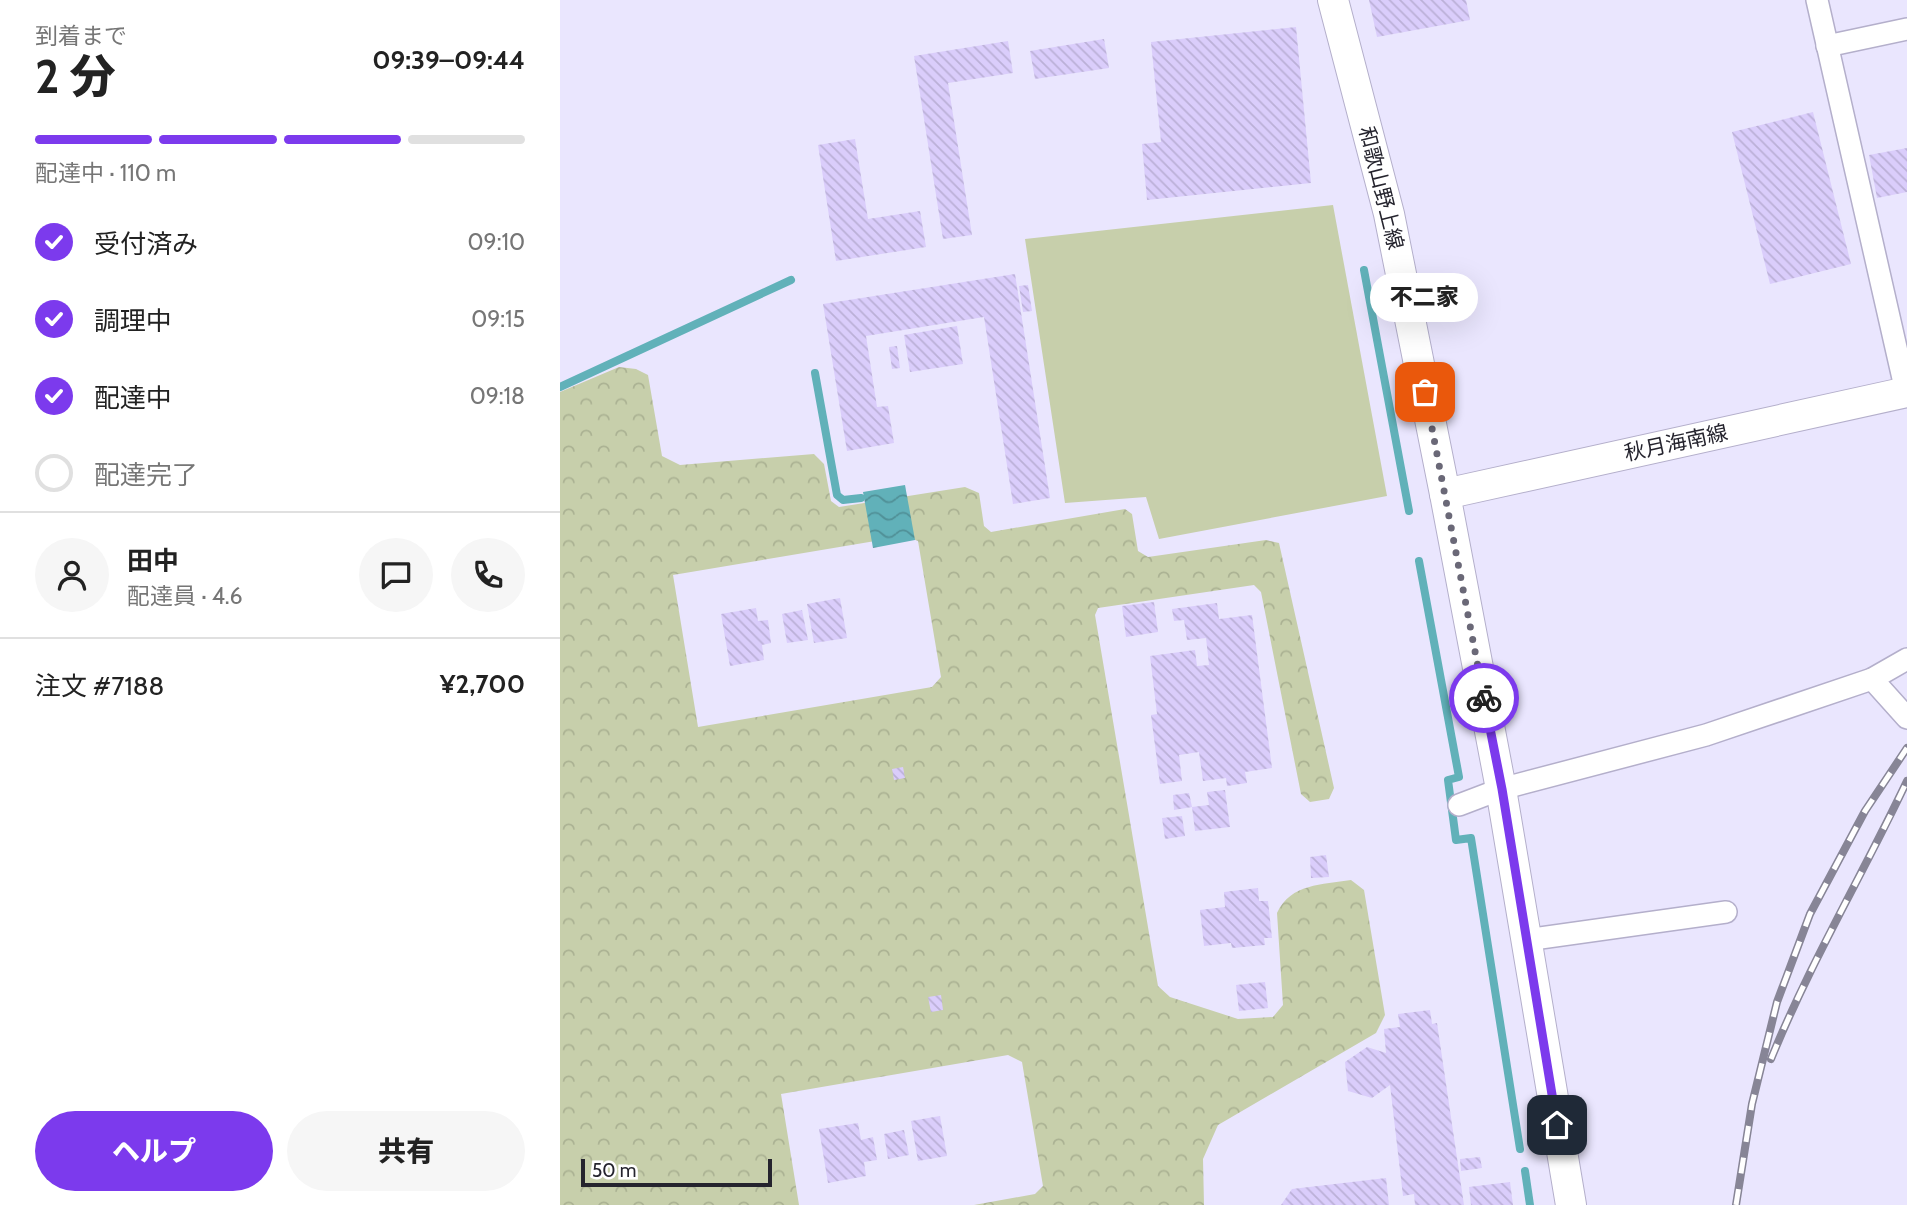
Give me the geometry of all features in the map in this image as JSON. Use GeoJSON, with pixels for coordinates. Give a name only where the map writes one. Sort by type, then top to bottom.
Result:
{"type":"FeatureCollection","features":[{"type":"Feature","properties":{"kind":"main road","name":"和歌山野上線"},"geometry":{"type":"LineString","coordinates":[[1334,0],[1389,214],[1445,494],[1502,789],[1571,1205]]}},
{"type":"Feature","properties":{"kind":"main road","name":"秋月海南線"},"geometry":{"type":"LineString","coordinates":[[1445,494],[1907,393]]}},
{"type":"Feature","properties":{"kind":"street"},"geometry":{"type":"LineString","coordinates":[[1817,0],[1907,393]]}},
{"type":"Feature","properties":{"kind":"street"},"geometry":{"type":"LineString","coordinates":[[1827,46],[1907,29]]}},
{"type":"Feature","properties":{"kind":"street"},"geometry":{"type":"LineString","coordinates":[[1459,804],[1502,789],[1706,735],[1872,679],[1907,659]]}},
{"type":"Feature","properties":{"kind":"street"},"geometry":{"type":"LineString","coordinates":[[1872,679],[1907,718]]}},
{"type":"Feature","properties":{"kind":"street"},"geometry":{"type":"LineString","coordinates":[[1527,940],[1726,912]]}},
{"type":"Feature","properties":{"kind":"green space"},"geometry":{"type":"Polygon","coordinates":[[[1333,205],[1387,496],[1159,539],[1146,497],[1065,503],[1025,239],[1333,205]]]}},
{"type":"Feature","properties":{"kind":"green space"},"geometry":{"type":"Polygon","coordinates":[[[619,367],[636,369],[648,375],[662,456],[680,465],[814,454],[824,464],[831,501],[839,507],[965,487],[979,493],[984,526],[991,532],[1125,509],[1132,514],[1138,551],[1148,557],[1266,540],[1279,543],[1334,788],[1329,799],[1310,802],[1301,794],[1261,592],[1254,585],[1098,608],[1095,615],[1158,986],[1170,997],[1238,1019],[1273,1017],[1283,1005],[1277,913],[1290,896],[1299,891],[1351,880],[1364,890],[1385,1015],[1376,1033],[1218,1125],[1203,1159],[1204,1205],[974,1205],[1035,1194],[1043,1186],[1022,1062],[1008,1055],[781,1094],[799,1205],[560,1205],[560,392],[619,367]],[[905,536],[673,575],[698,727],[932,687],[941,677],[918,541],[905,536]]]}},
{"type":"Feature","properties":{"kind":"water"},"geometry":{"type":"Polygon","coordinates":[[[905,485],[915,540],[873,548],[863,492],[905,485]]]}},
{"type":"Feature","properties":{"kind":"building"},"geometry":{"type":"Polygon","coordinates":[[[1369,0],[1466,0],[1470,20],[1377,37],[1369,0]]]}},
{"type":"Feature","properties":{"kind":"building"},"geometry":{"type":"Polygon","coordinates":[[[1296,27],[1311,183],[1147,200],[1142,144],[1161,142],[1151,42],[1296,27]]]}},
{"type":"Feature","properties":{"kind":"building"},"geometry":{"type":"Polygon","coordinates":[[[1104,39],[1109,68],[1035,79],[1030,51],[1104,39]]]}},
{"type":"Feature","properties":{"kind":"building"},"geometry":{"type":"Polygon","coordinates":[[[1008,41],[1013,73],[948,83],[972,235],[943,239],[914,56],[1008,41]]]}},
{"type":"Feature","properties":{"kind":"building"},"geometry":{"type":"Polygon","coordinates":[[[1813,112],[1851,264],[1770,284],[1732,132],[1813,112]]]}},
{"type":"Feature","properties":{"kind":"building"},"geometry":{"type":"Polygon","coordinates":[[[855,139],[868,219],[920,211],[926,247],[836,261],[818,145],[855,139]]]}},
{"type":"Feature","properties":{"kind":"building"},"geometry":{"type":"Polygon","coordinates":[[[1907,148],[1907,192],[1877,198],[1869,155],[1907,148]]]}},
{"type":"Feature","properties":{"kind":"building"},"geometry":{"type":"Polygon","coordinates":[[[1015,274],[1050,498],[1013,504],[984,317],[866,336],[877,407],[888,406],[894,443],[847,451],[823,304],[1015,274]]]}},
{"type":"Feature","properties":{"kind":"building"},"geometry":{"type":"Polygon","coordinates":[[[1028,285],[1032,311],[1023,312],[1019,286],[1028,285]]]}},
{"type":"Feature","properties":{"kind":"building"},"geometry":{"type":"Polygon","coordinates":[[[957,326],[963,364],[910,372],[904,335],[957,326]]]}},
{"type":"Feature","properties":{"kind":"building"},"geometry":{"type":"Polygon","coordinates":[[[897,346],[900,368],[892,369],[889,347],[897,346]]]}},
{"type":"Feature","properties":{"kind":"building"},"geometry":{"type":"Polygon","coordinates":[[[840,598],[847,638],[814,643],[807,604],[840,598]]]}},
{"type":"Feature","properties":{"kind":"building"},"geometry":{"type":"Polygon","coordinates":[[[1154,602],[1158,632],[1126,637],[1122,606],[1154,602]]]}},
{"type":"Feature","properties":{"kind":"building"},"geometry":{"type":"Polygon","coordinates":[[[1217,603],[1219,619],[1252,615],[1272,768],[1245,772],[1247,783],[1227,786],[1226,778],[1203,781],[1199,752],[1179,755],[1182,781],[1160,784],[1151,715],[1157,714],[1150,656],[1195,650],[1197,666],[1209,665],[1206,638],[1187,640],[1184,620],[1174,621],[1172,609],[1217,603]]]}},
{"type":"Feature","properties":{"kind":"building"},"geometry":{"type":"Polygon","coordinates":[[[756,608],[758,621],[768,620],[771,643],[762,645],[764,660],[730,666],[721,614],[756,608]]]}},
{"type":"Feature","properties":{"kind":"building"},"geometry":{"type":"Polygon","coordinates":[[[802,610],[808,640],[787,643],[782,614],[802,610]]]}},
{"type":"Feature","properties":{"kind":"building"},"geometry":{"type":"Polygon","coordinates":[[[903,767],[905,778],[894,780],[892,769],[903,767]]]}},
{"type":"Feature","properties":{"kind":"building"},"geometry":{"type":"Polygon","coordinates":[[[1225,790],[1230,827],[1195,831],[1192,807],[1209,805],[1207,792],[1225,790]]]}},
{"type":"Feature","properties":{"kind":"building"},"geometry":{"type":"Polygon","coordinates":[[[1189,793],[1192,807],[1174,810],[1173,795],[1189,793]]]}},
{"type":"Feature","properties":{"kind":"building"},"geometry":{"type":"Polygon","coordinates":[[[1182,816],[1185,836],[1165,839],[1162,818],[1182,816]]]}},
{"type":"Feature","properties":{"kind":"building"},"geometry":{"type":"Polygon","coordinates":[[[1326,855],[1329,877],[1311,878],[1310,857],[1326,855]]]}},
{"type":"Feature","properties":{"kind":"building"},"geometry":{"type":"Polygon","coordinates":[[[1258,888],[1259,901],[1268,901],[1272,938],[1264,938],[1265,945],[1232,948],[1231,943],[1204,946],[1200,910],[1225,907],[1224,892],[1258,888]]]}},
{"type":"Feature","properties":{"kind":"building"},"geometry":{"type":"Polygon","coordinates":[[[1265,982],[1268,1008],[1239,1011],[1236,985],[1265,982]]]}},
{"type":"Feature","properties":{"kind":"building"},"geometry":{"type":"Polygon","coordinates":[[[941,995],[943,1010],[931,1012],[928,997],[941,995]]]}},
{"type":"Feature","properties":{"kind":"building"},"geometry":{"type":"Polygon","coordinates":[[[1430,1010],[1432,1024],[1437,1023],[1464,1205],[1415,1205],[1414,1194],[1403,1196],[1390,1085],[1372,1098],[1348,1091],[1345,1062],[1367,1047],[1386,1053],[1384,1029],[1400,1027],[1398,1014],[1430,1010]]]}},
{"type":"Feature","properties":{"kind":"building"},"geometry":{"type":"Polygon","coordinates":[[[940,1116],[947,1156],[918,1161],[911,1121],[940,1116]]]}},
{"type":"Feature","properties":{"kind":"building"},"geometry":{"type":"Polygon","coordinates":[[[858,1123],[861,1140],[873,1137],[877,1160],[864,1162],[866,1176],[828,1183],[819,1129],[858,1123]]]}},
{"type":"Feature","properties":{"kind":"building"},"geometry":{"type":"Polygon","coordinates":[[[904,1130],[909,1155],[888,1159],[884,1134],[904,1130]]]}},
{"type":"Feature","properties":{"kind":"building"},"geometry":{"type":"Polygon","coordinates":[[[1480,1157],[1482,1168],[1461,1171],[1460,1159],[1480,1157]]]}},
{"type":"Feature","properties":{"kind":"building"},"geometry":{"type":"Polygon","coordinates":[[[1386,1178],[1389,1205],[1281,1205],[1292,1189],[1386,1178]]]}},
{"type":"Feature","properties":{"kind":"building"},"geometry":{"type":"Polygon","coordinates":[[[1510,1182],[1513,1205],[1471,1205],[1469,1187],[1510,1182]]]}},
{"type":"Feature","properties":{"kind":"waterway"},"geometry":{"type":"LineString","coordinates":[[1364,270],[1409,511]]}},
{"type":"Feature","properties":{"kind":"waterway"},"geometry":{"type":"LineString","coordinates":[[560,387],[791,280]]}},
{"type":"Feature","properties":{"kind":"waterway"},"geometry":{"type":"LineString","coordinates":[[815,373],[837,495],[843,500],[861,498]]}},
{"type":"Feature","properties":{"kind":"waterway"},"geometry":{"type":"LineString","coordinates":[[1419,561],[1459,777],[1448,780],[1456,840],[1471,838],[1520,1149]]}},
{"type":"Feature","properties":{"kind":"waterway"},"geometry":{"type":"LineString","coordinates":[[1525,1171],[1530,1205]]}},
{"type":"Feature","properties":{"kind":"railway"},"geometry":{"type":"LineString","coordinates":[[1736,1205],[1752,1104],[1777,1002],[1810,914],[1865,811],[1907,748]]}},
{"type":"Feature","properties":{"kind":"railway"},"geometry":{"type":"LineString","coordinates":[[1771,1059],[1820,953],[1907,781]]}},
{"type":"Feature","properties":{"kind":"way so far"},"geometry":{"type":"LineString","coordinates":[[1425,392],[1484,698]]}},
{"type":"Feature","properties":{"kind":"place","name":"不二家"},"geometry":{"type":"Point","coordinates":[1425,392]}},
{"type":"Feature","properties":{"kind":"route"},"geometry":{"type":"LineString","coordinates":[[1484,698],[1502,789],[1557,1125]]}}]}
